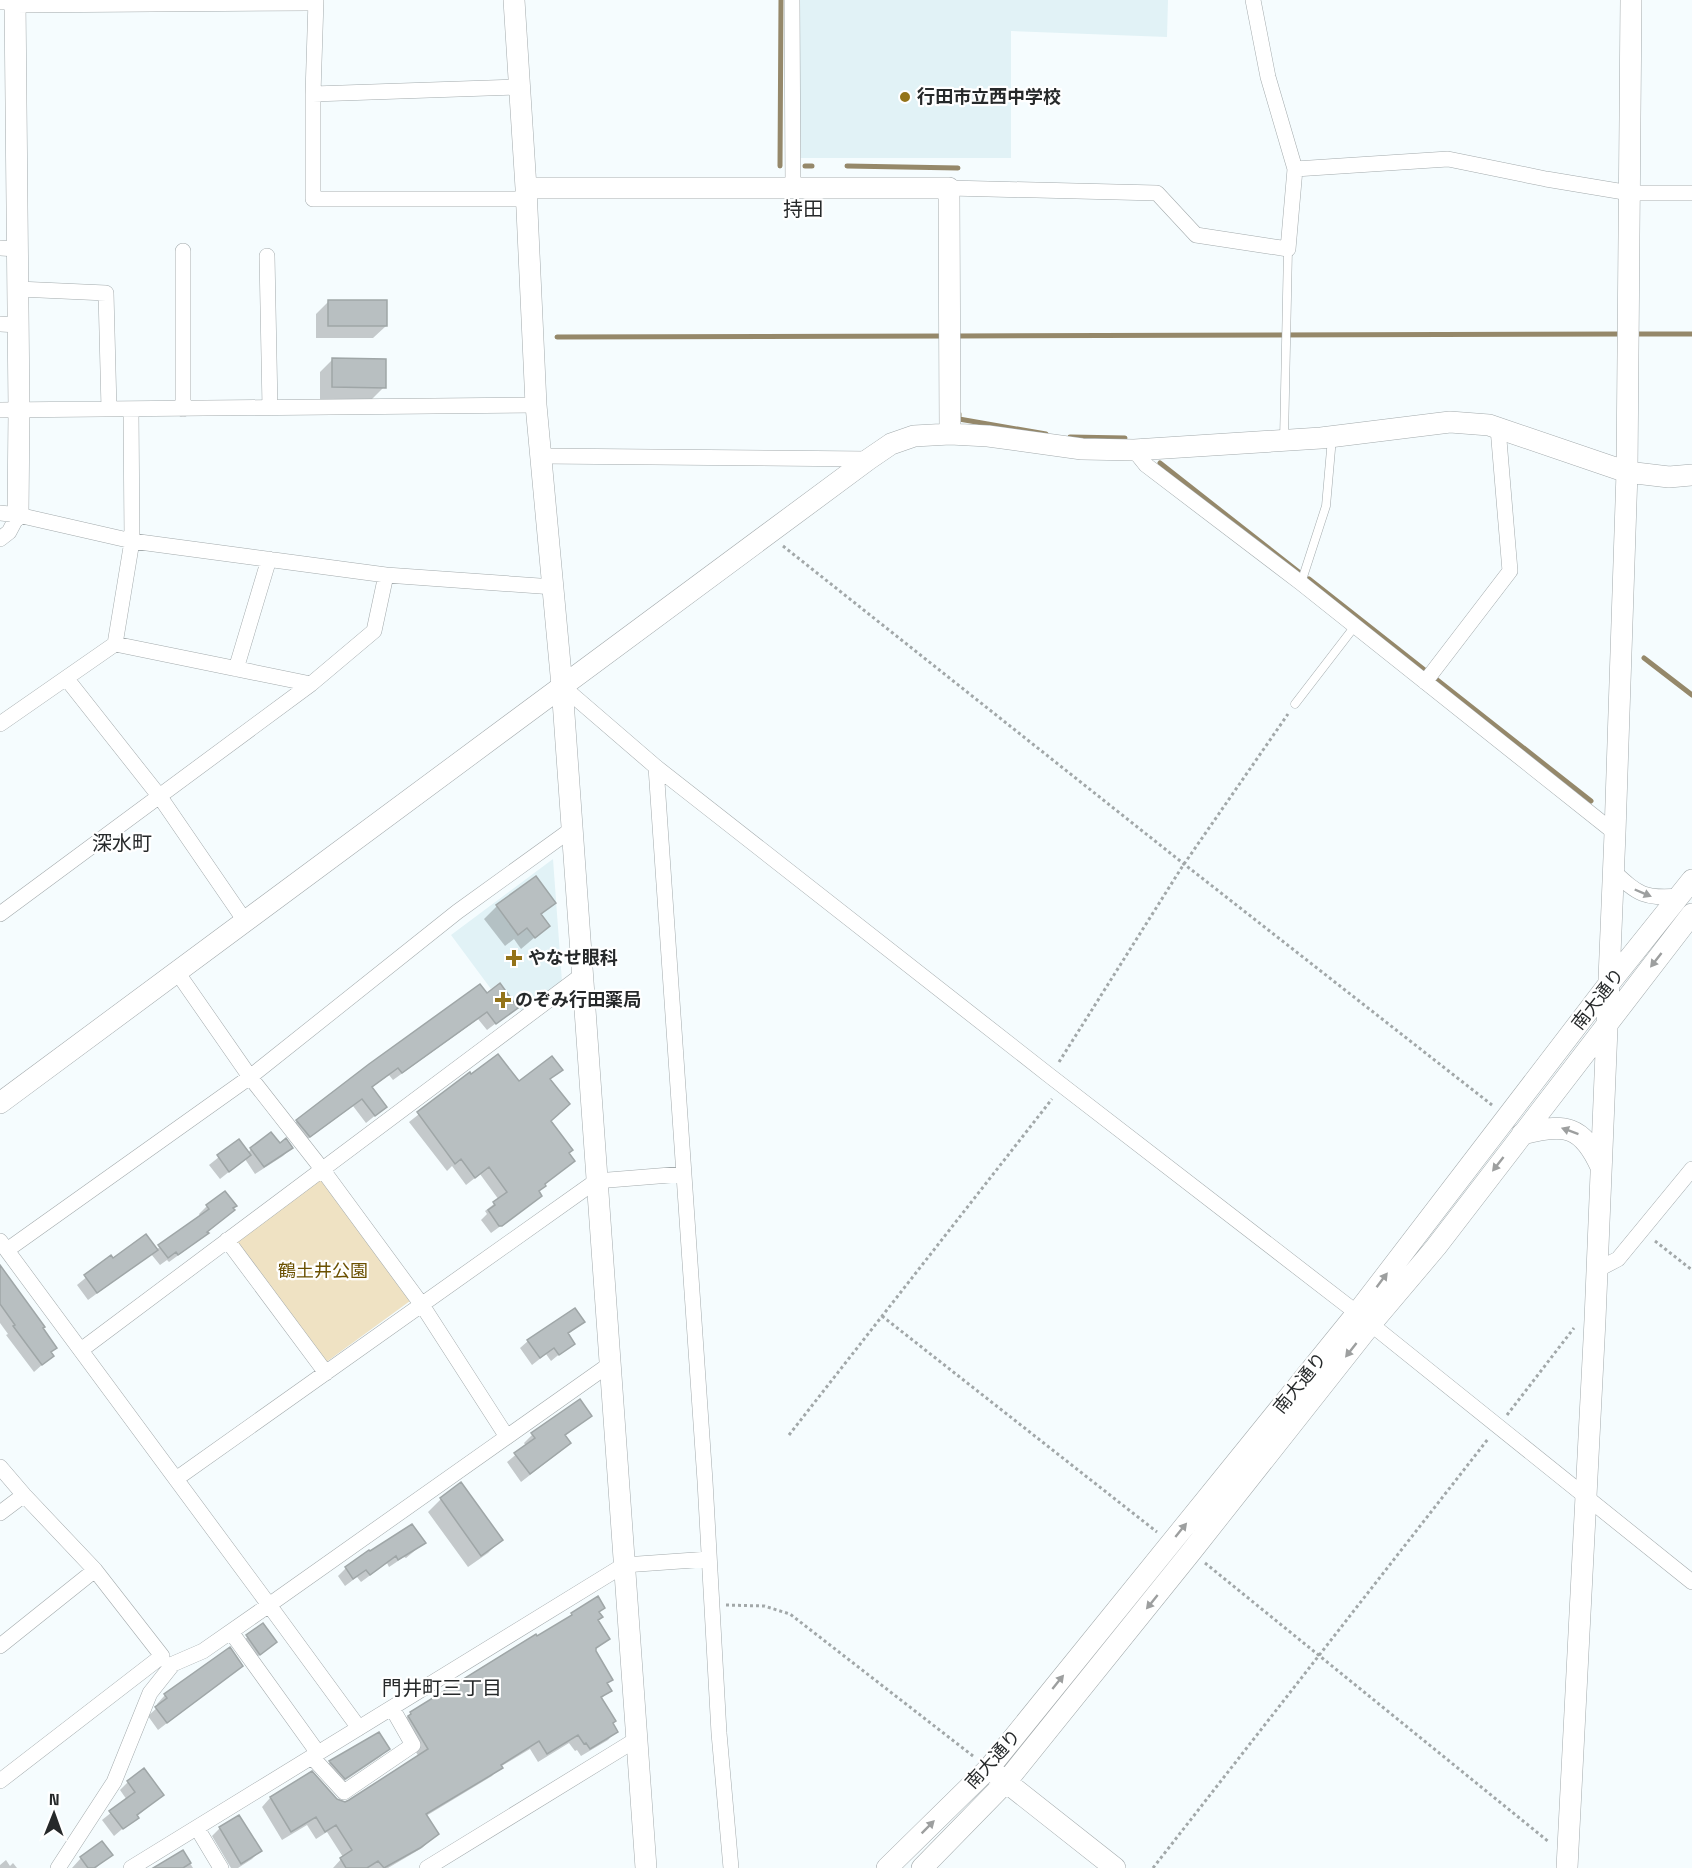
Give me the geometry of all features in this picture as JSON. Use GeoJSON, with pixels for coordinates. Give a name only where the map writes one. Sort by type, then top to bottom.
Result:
{"type":"FeatureCollection","features":[{"type":"Feature","properties":{"kind":"street"},"geometry":{"type":"LineString","coordinates":[[0,539],[9,532],[9,325],[18,290],[9,248],[10,1],[309,0]]}},
{"type":"Feature","properties":{"kind":"street"},"geometry":{"type":"LineString","coordinates":[[316,0],[312,94],[313,199],[792,188],[949,188],[1157,193],[1196,235],[1288,249],[1295,169],[1268,77],[1253,0]]}},
{"type":"Feature","properties":{"kind":"street"},"geometry":{"type":"LineString","coordinates":[[514,0],[536,405],[562,686],[646,1868]]}},
{"type":"Feature","properties":{"kind":"street"},"geometry":{"type":"LineString","coordinates":[[792,0],[792,188]]}},
{"type":"Feature","properties":{"kind":"street"},"geometry":{"type":"LineString","coordinates":[[1567,1863],[1595,1320],[1615,833],[1627,472],[1631,0]]}},
{"type":"Feature","properties":{"kind":"street"},"geometry":{"type":"LineString","coordinates":[[312,94],[519,87]]}},
{"type":"Feature","properties":{"kind":"street"},"geometry":{"type":"LineString","coordinates":[[1295,169],[1448,159],[1630,193],[1692,193]]}},
{"type":"Feature","properties":{"kind":"street"},"geometry":{"type":"LineString","coordinates":[[949,188],[950,434]]}},
{"type":"Feature","properties":{"kind":"street"},"geometry":{"type":"LineString","coordinates":[[183,251],[183,409]]}},
{"type":"Feature","properties":{"kind":"street"},"geometry":{"type":"LineString","coordinates":[[267,256],[270,408]]}},
{"type":"Feature","properties":{"kind":"street"},"geometry":{"type":"LineString","coordinates":[[18,290],[106,293],[109,409]]}},
{"type":"Feature","properties":{"kind":"street"},"geometry":{"type":"LineString","coordinates":[[10,410],[536,405]]}},
{"type":"Feature","properties":{"kind":"street"},"geometry":{"type":"LineString","coordinates":[[0,724],[115,644],[132,541],[131,409]]}},
{"type":"Feature","properties":{"kind":"street"},"geometry":{"type":"LineString","coordinates":[[0,1103],[891,444],[914,436],[950,434],[988,436],[1082,449],[1134,450],[1333,436],[1449,422],[1489,424],[1627,472],[1669,477],[1692,476]]}},
{"type":"Feature","properties":{"kind":"street"},"geometry":{"type":"LineString","coordinates":[[1425,682],[1510,571],[1498,428]]}},
{"type":"Feature","properties":{"kind":"street"},"geometry":{"type":"LineString","coordinates":[[1134,450],[1146,465],[1302,583],[1615,833]]}},
{"type":"Feature","properties":{"kind":"street"},"geometry":{"type":"LineString","coordinates":[[541,456],[869,459]]}},
{"type":"Feature","properties":{"kind":"street"},"geometry":{"type":"LineString","coordinates":[[9,514],[132,541],[386,575],[554,587]]}},
{"type":"Feature","properties":{"kind":"street"},"geometry":{"type":"LineString","coordinates":[[236,669],[269,559]]}},
{"type":"Feature","properties":{"kind":"street"},"geometry":{"type":"LineString","coordinates":[[0,914],[311,684],[374,631],[386,575]]}},
{"type":"Feature","properties":{"kind":"street"},"geometry":{"type":"LineString","coordinates":[[115,644],[311,684]]}},
{"type":"Feature","properties":{"kind":"street"},"geometry":{"type":"LineString","coordinates":[[66,678],[160,797],[245,921]]}},
{"type":"Feature","properties":{"kind":"street"},"geometry":{"type":"LineString","coordinates":[[562,686],[656,767],[1364,1319],[1692,1582]]}},
{"type":"Feature","properties":{"kind":"street"},"geometry":{"type":"LineString","coordinates":[[656,767],[719,1732],[731,1868]]}},
{"type":"Feature","properties":{"kind":"street"},"geometry":{"type":"LineString","coordinates":[[360,1728],[3,1245],[250,1077],[457,912],[572,830]]}},
{"type":"Feature","properties":{"kind":"street"},"geometry":{"type":"LineString","coordinates":[[1613,872],[1647,897],[1686,888]]}},
{"type":"Feature","properties":{"kind":"street","name":"南大通り"},"geometry":{"type":"LineString","coordinates":[[921,1868],[1006,1782],[1191,1552],[1364,1319],[1507,1117],[1686,888]]}},
{"type":"Feature","properties":{"kind":"street","name":"南大通り"},"geometry":{"type":"LineString","coordinates":[[887,1868],[989,1768],[1171,1543],[1364,1319],[1436,1247],[1692,914]]}},
{"type":"Feature","properties":{"kind":"street"},"geometry":{"type":"LineString","coordinates":[[177,972],[250,1077],[322,1169],[422,1305],[507,1437]]}},
{"type":"Feature","properties":{"kind":"street"},"geometry":{"type":"LineString","coordinates":[[81,1350],[582,975]]}},
{"type":"Feature","properties":{"kind":"street"},"geometry":{"type":"LineString","coordinates":[[1522,1134],[1545,1128],[1562,1128],[1580,1135],[1592,1147],[1601,1167]]}},
{"type":"Feature","properties":{"kind":"street"},"geometry":{"type":"LineString","coordinates":[[1597,1270],[1618,1259],[1692,1169]]}},
{"type":"Feature","properties":{"kind":"street"},"geometry":{"type":"LineString","coordinates":[[176,1479],[596,1181],[683,1174]]}},
{"type":"Feature","properties":{"kind":"street"},"geometry":{"type":"LineString","coordinates":[[227,1240],[326,1373]]}},
{"type":"Feature","properties":{"kind":"street"},"geometry":{"type":"LineString","coordinates":[[0,1781],[168,1660],[203,1651],[231,1632],[610,1364]]}},
{"type":"Feature","properties":{"kind":"street"},"geometry":{"type":"LineString","coordinates":[[0,1467],[96,1570],[168,1660]]}},
{"type":"Feature","properties":{"kind":"street"},"geometry":{"type":"LineString","coordinates":[[0,1512],[24,1495]]}},
{"type":"Feature","properties":{"kind":"street"},"geometry":{"type":"LineString","coordinates":[[131,1868],[624,1565],[709,1559]]}},
{"type":"Feature","properties":{"kind":"street"},"geometry":{"type":"LineString","coordinates":[[0,1646],[96,1570]]}},
{"type":"Feature","properties":{"kind":"street"},"geometry":{"type":"LineString","coordinates":[[231,1632],[315,1755],[344,1792],[413,1745],[392,1708]]}},
{"type":"Feature","properties":{"kind":"street"},"geometry":{"type":"LineString","coordinates":[[58,1868],[114,1782],[150,1693],[168,1660]]}},
{"type":"Feature","properties":{"kind":"street"},"geometry":{"type":"LineString","coordinates":[[428,1868],[637,1739]]}},
{"type":"Feature","properties":{"kind":"street"},"geometry":{"type":"LineString","coordinates":[[989,1768],[1115,1868]]}},
{"type":"Feature","properties":{"kind":"street"},"geometry":{"type":"LineString","coordinates":[[197,1828],[221,1868]]}},
{"type":"Feature","properties":{"kind":"lane"},"geometry":{"type":"LineString","coordinates":[[1284,440],[1288,249]]}},
{"type":"Feature","properties":{"kind":"lane"},"geometry":{"type":"LineString","coordinates":[[1302,583],[1326,506],[1333,436]]}},
{"type":"Feature","properties":{"kind":"lane"},"geometry":{"type":"LineString","coordinates":[[1295,704],[1354,626]]}},
{"type":"Feature","properties":{"kind":"path"},"geometry":{"type":"LineString","coordinates":[[768,534],[1507,1117]]}},
{"type":"Feature","properties":{"kind":"path"},"geometry":{"type":"LineString","coordinates":[[789,1435],[882,1316],[1056,1081],[1184,864],[1295,704]]}},
{"type":"Feature","properties":{"kind":"path"},"geometry":{"type":"LineString","coordinates":[[1641,1230],[1692,1270]]}},
{"type":"Feature","properties":{"kind":"path"},"geometry":{"type":"LineString","coordinates":[[882,1316],[1171,1543]]}},
{"type":"Feature","properties":{"kind":"path"},"geometry":{"type":"LineString","coordinates":[[1153,1868],[1578,1324],[1595,1320]]}},
{"type":"Feature","properties":{"kind":"path"},"geometry":{"type":"LineString","coordinates":[[1191,1552],[1567,1863]]}},
{"type":"Feature","properties":{"kind":"path"},"geometry":{"type":"LineString","coordinates":[[712,1605],[764,1606],[790,1614],[989,1768]]}},
{"type":"Feature","properties":{"kind":"shaded area","name":"行田市立西中学校"},"geometry":{"type":"Polygon","coordinates":[[[798,0],[1168,0],[1167,37],[1011,31],[1011,158],[799,158],[798,0]]]}},
{"type":"Feature","properties":{"kind":"shaded area","name":"やなせ眼科"},"geometry":{"type":"Polygon","coordinates":[[[553,859],[562,982],[522,1012],[500,982],[491,989],[451,935],[553,859]]]}},
{"type":"Feature","properties":{"kind":"green space","name":"鶴土井公園"},"geometry":{"type":"Polygon","coordinates":[[[320,1179],[410,1301],[325,1363],[235,1241],[320,1179]]]}},
{"type":"Feature","properties":{"kind":"building"},"geometry":{"type":"Polygon","coordinates":[[[328,300],[387,300],[387,326],[328,326],[328,300]]]}},
{"type":"Feature","properties":{"kind":"building"},"geometry":{"type":"Polygon","coordinates":[[[332,358],[386,359],[386,388],[332,387],[332,358]]]}},
{"type":"Feature","properties":{"kind":"building"},"geometry":{"type":"Polygon","coordinates":[[[536,876],[556,903],[541,914],[550,926],[535,938],[527,928],[518,935],[496,905],[536,876]]]}},
{"type":"Feature","properties":{"kind":"building"},"geometry":{"type":"Polygon","coordinates":[[[500,983],[518,1008],[496,1024],[487,1012],[402,1073],[398,1068],[372,1087],[387,1107],[375,1116],[362,1099],[310,1137],[296,1120],[480,984],[487,993],[500,983]]]}},
{"type":"Feature","properties":{"kind":"building"},"geometry":{"type":"Polygon","coordinates":[[[498,1054],[519,1081],[552,1056],[563,1070],[550,1079],[570,1104],[551,1121],[573,1150],[569,1153],[575,1161],[545,1184],[546,1186],[539,1191],[542,1196],[502,1226],[499,1226],[488,1210],[495,1205],[493,1202],[507,1192],[489,1167],[475,1178],[461,1159],[455,1164],[417,1112],[498,1054]]]}},
{"type":"Feature","properties":{"kind":"building"},"geometry":{"type":"Polygon","coordinates":[[[271,1132],[280,1143],[286,1138],[293,1148],[264,1167],[250,1148],[271,1132]]]}},
{"type":"Feature","properties":{"kind":"building"},"geometry":{"type":"Polygon","coordinates":[[[239,1139],[251,1155],[229,1172],[217,1155],[239,1139]]]}},
{"type":"Feature","properties":{"kind":"building"},"geometry":{"type":"Polygon","coordinates":[[[225,1191],[237,1206],[233,1208],[235,1210],[207,1232],[209,1233],[178,1255],[176,1252],[168,1258],[158,1245],[209,1209],[206,1205],[225,1191]]]}},
{"type":"Feature","properties":{"kind":"building"},"geometry":{"type":"Polygon","coordinates":[[[146,1234],[158,1250],[97,1293],[84,1275],[111,1255],[113,1258],[146,1234]]]}},
{"type":"Feature","properties":{"kind":"building"},"geometry":{"type":"Polygon","coordinates":[[[0,1265],[45,1327],[43,1328],[57,1348],[51,1352],[54,1356],[42,1365],[0,1304],[0,1265]]]}},
{"type":"Feature","properties":{"kind":"building"},"geometry":{"type":"Polygon","coordinates":[[[575,1308],[585,1322],[568,1333],[575,1344],[559,1355],[554,1348],[540,1358],[527,1340],[575,1308]]]}},
{"type":"Feature","properties":{"kind":"building"},"geometry":{"type":"Polygon","coordinates":[[[580,1399],[592,1416],[565,1435],[571,1443],[530,1474],[514,1453],[535,1438],[531,1433],[580,1399]]]}},
{"type":"Feature","properties":{"kind":"building"},"geometry":{"type":"Polygon","coordinates":[[[461,1482],[503,1540],[481,1556],[440,1498],[461,1482]]]}},
{"type":"Feature","properties":{"kind":"building"},"geometry":{"type":"Polygon","coordinates":[[[412,1524],[426,1543],[398,1560],[396,1556],[370,1575],[366,1570],[353,1579],[345,1567],[412,1524]]]}},
{"type":"Feature","properties":{"kind":"building"},"geometry":{"type":"Polygon","coordinates":[[[598,1596],[605,1608],[599,1612],[603,1617],[598,1620],[610,1639],[596,1648],[596,1651],[613,1680],[607,1683],[612,1691],[601,1697],[616,1721],[613,1723],[618,1732],[590,1749],[578,1735],[547,1754],[539,1741],[501,1765],[503,1768],[426,1814],[439,1834],[420,1848],[384,1868],[378,1861],[367,1868],[346,1868],[340,1858],[352,1850],[336,1825],[325,1832],[316,1817],[291,1832],[270,1797],[312,1771],[337,1799],[345,1802],[349,1800],[428,1749],[408,1716],[410,1712],[536,1634],[537,1636],[572,1615],[571,1613],[598,1596]]]}},
{"type":"Feature","properties":{"kind":"building"},"geometry":{"type":"Polygon","coordinates":[[[263,1623],[277,1642],[260,1655],[246,1635],[263,1623]]]}},
{"type":"Feature","properties":{"kind":"building"},"geometry":{"type":"Polygon","coordinates":[[[230,1647],[243,1666],[167,1723],[155,1707],[167,1698],[164,1694],[230,1647]]]}},
{"type":"Feature","properties":{"kind":"building"},"geometry":{"type":"Polygon","coordinates":[[[379,1732],[390,1749],[345,1779],[329,1761],[379,1732]]]}},
{"type":"Feature","properties":{"kind":"building"},"geometry":{"type":"Polygon","coordinates":[[[144,1768],[164,1795],[137,1815],[139,1818],[123,1829],[109,1811],[135,1792],[127,1781],[144,1768]]]}},
{"type":"Feature","properties":{"kind":"building"},"geometry":{"type":"Polygon","coordinates":[[[239,1815],[262,1851],[241,1864],[219,1827],[239,1815]]]}},
{"type":"Feature","properties":{"kind":"building"},"geometry":{"type":"Polygon","coordinates":[[[102,1841],[113,1855],[94,1868],[88,1868],[80,1857],[102,1841]]]}},
{"type":"Feature","properties":{"kind":"building"},"geometry":{"type":"Polygon","coordinates":[[[183,1850],[191,1863],[183,1868],[153,1868],[183,1850]]]}},
{"type":"Feature","properties":{"kind":"waterway"},"geometry":{"type":"LineString","coordinates":[[780,166],[781,0]]}},
{"type":"Feature","properties":{"kind":"waterway"},"geometry":{"type":"LineString","coordinates":[[805,166],[812,166]]}},
{"type":"Feature","properties":{"kind":"waterway"},"geometry":{"type":"LineString","coordinates":[[847,166],[958,168]]}},
{"type":"Feature","properties":{"kind":"waterway"},"geometry":{"type":"LineString","coordinates":[[955,336],[1624,334]]}},
{"type":"Feature","properties":{"kind":"waterway"},"geometry":{"type":"LineString","coordinates":[[1633,334],[1692,334]]}},
{"type":"Feature","properties":{"kind":"waterway"},"geometry":{"type":"LineString","coordinates":[[557,337],[946,336]]}},
{"type":"Feature","properties":{"kind":"waterway"},"geometry":{"type":"LineString","coordinates":[[959,414],[959,419],[1046,434]]}},
{"type":"Feature","properties":{"kind":"waterway"},"geometry":{"type":"LineString","coordinates":[[1070,437],[1125,438]]}},
{"type":"Feature","properties":{"kind":"waterway"},"geometry":{"type":"LineString","coordinates":[[1160,463],[1300,573]]}},
{"type":"Feature","properties":{"kind":"waterway"},"geometry":{"type":"LineString","coordinates":[[1309,579],[1591,801]]}},
{"type":"Feature","properties":{"kind":"waterway"},"geometry":{"type":"LineString","coordinates":[[1644,658],[1692,695]]}},
{"type":"Feature","properties":{"kind":"place","name":"行田市立西中学校"},"geometry":{"type":"Point","coordinates":[905,97]}},
{"type":"Feature","properties":{"kind":"place","name":"やなせ眼科"},"geometry":{"type":"Point","coordinates":[514,958]}},
{"type":"Feature","properties":{"kind":"place","name":"のぞみ行田薬局"},"geometry":{"type":"Point","coordinates":[503,1000]}},
{"type":"Feature","properties":{"kind":"district","name":"持田"},"geometry":{"type":"Point","coordinates":[803,209]}},
{"type":"Feature","properties":{"kind":"district","name":"深水町"},"geometry":{"type":"Point","coordinates":[122,843]}},
{"type":"Feature","properties":{"kind":"district","name":"門井町三丁目"},"geometry":{"type":"Point","coordinates":[442,1688]}}]}
